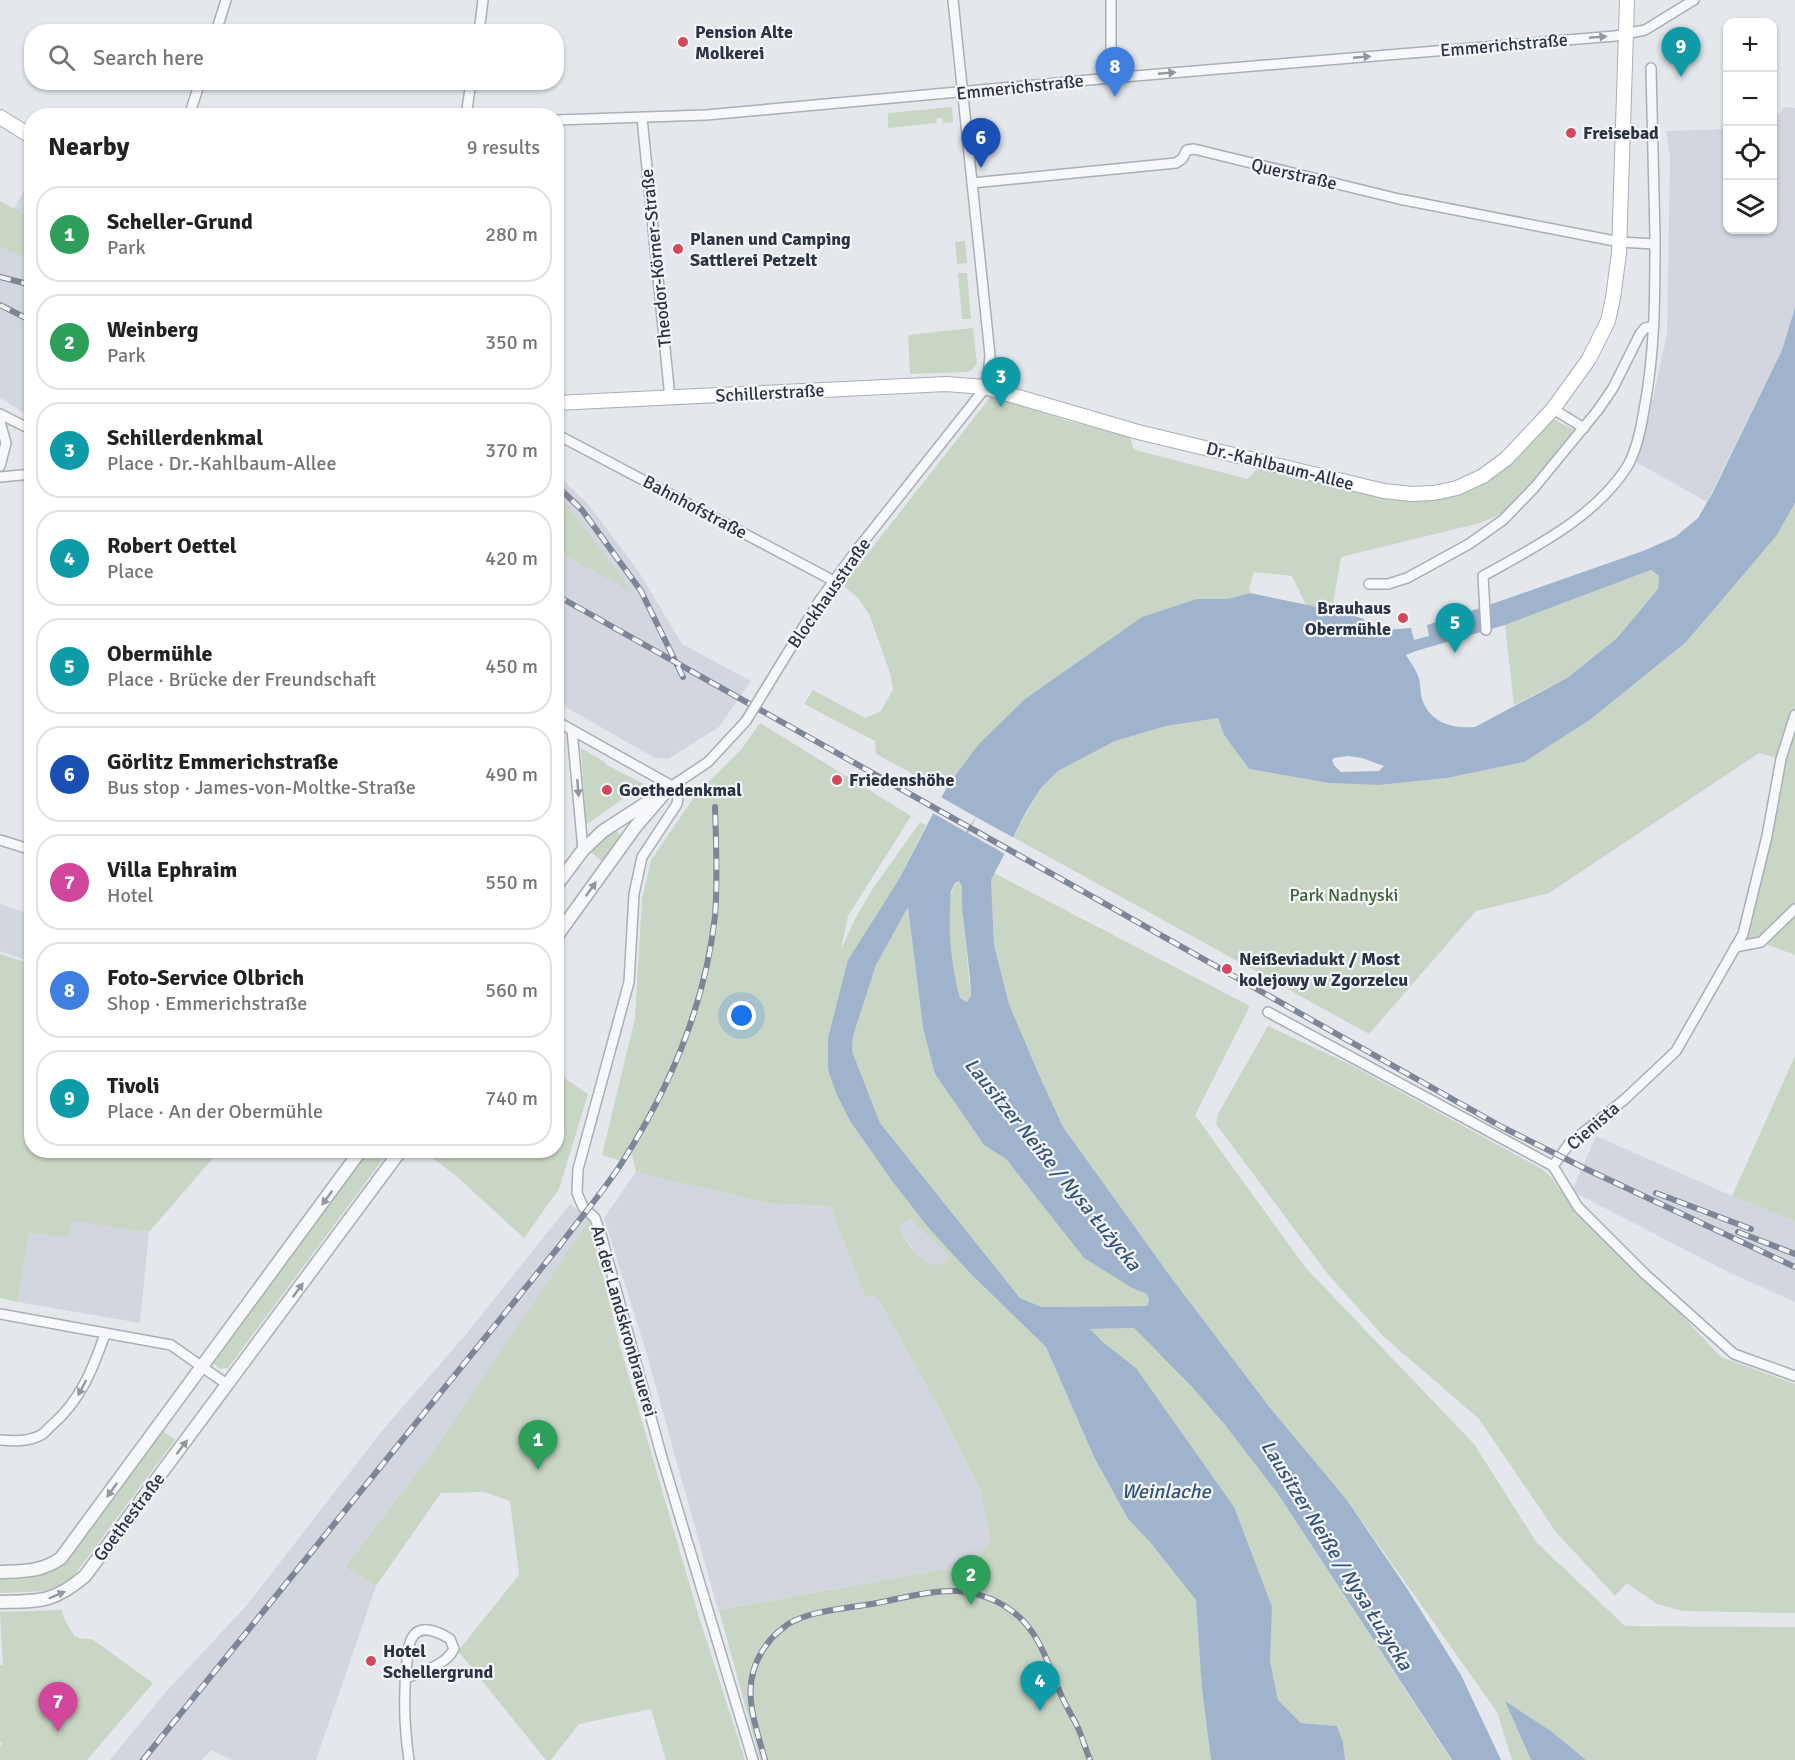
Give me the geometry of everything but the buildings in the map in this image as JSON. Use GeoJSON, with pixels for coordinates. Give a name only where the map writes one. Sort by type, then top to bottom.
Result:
{"type":"FeatureCollection","features":[{"type":"Feature","properties":{"kind":"main road","name":"Dr.-Kahlbaum-Allee"},"geometry":{"type":"LineString","coordinates":[[984,387],[1138,432],[1384,491],[1412,494],[1448,490],[1483,476],[1508,458],[1552,409],[1589,359],[1604,331],[1613,298],[1620,242],[1627,0]]}},
{"type":"Feature","properties":{"kind":"main road"},"geometry":{"type":"LineString","coordinates":[[0,117],[24,131]]}},
{"type":"Feature","properties":{"kind":"main road","name":"Schillerstraße"},"geometry":{"type":"LineString","coordinates":[[564,403],[946,384],[984,387]]}},
{"type":"Feature","properties":{"kind":"street"},"geometry":{"type":"LineString","coordinates":[[218,24],[226,0]]}},
{"type":"Feature","properties":{"kind":"street"},"geometry":{"type":"LineString","coordinates":[[480,24],[483,0]]}},
{"type":"Feature","properties":{"kind":"street"},"geometry":{"type":"LineString","coordinates":[[953,0],[990,355],[988,377],[984,387]]}},
{"type":"Feature","properties":{"kind":"street"},"geometry":{"type":"LineString","coordinates":[[1111,0],[1111,78]]}},
{"type":"Feature","properties":{"kind":"street","name":"Emmerichstraße"},"geometry":{"type":"LineString","coordinates":[[564,120],[706,115],[1626,34],[1640,32],[1653,26],[1694,0]]}},
{"type":"Feature","properties":{"kind":"street"},"geometry":{"type":"LineString","coordinates":[[1486,630],[1483,576],[1535,547],[1573,522],[1601,498],[1627,466],[1636,444],[1654,348],[1655,244],[1651,68]]}},
{"type":"Feature","properties":{"kind":"street"},"geometry":{"type":"LineString","coordinates":[[192,108],[197,90]]}},
{"type":"Feature","properties":{"kind":"street"},"geometry":{"type":"LineString","coordinates":[[467,108],[470,90]]}},
{"type":"Feature","properties":{"kind":"street","name":"Theodor-Körner-Straße"},"geometry":{"type":"LineString","coordinates":[[642,118],[670,398]]}},
{"type":"Feature","properties":{"kind":"street","name":"Querstraße"},"geometry":{"type":"LineString","coordinates":[[972,183],[1176,164],[1187,150],[1194,149],[1400,199],[1620,242]]}},
{"type":"Feature","properties":{"kind":"street"},"geometry":{"type":"LineString","coordinates":[[1620,242],[1655,244]]}},
{"type":"Feature","properties":{"kind":"street"},"geometry":{"type":"LineString","coordinates":[[1370,584],[1388,584],[1407,578],[1469,544],[1503,520],[1534,488],[1584,428],[1613,388],[1640,334],[1645,328],[1654,326]]}},
{"type":"Feature","properties":{"kind":"street","name":"Blockhausstraße"},"geometry":{"type":"LineString","coordinates":[[669,788],[708,762],[746,721],[820,600],[984,387]]}},
{"type":"Feature","properties":{"kind":"street"},"geometry":{"type":"LineString","coordinates":[[1552,409],[1584,428]]}},
{"type":"Feature","properties":{"kind":"street"},"geometry":{"type":"LineString","coordinates":[[0,414],[24,426]]}},
{"type":"Feature","properties":{"kind":"street"},"geometry":{"type":"LineString","coordinates":[[0,422],[6,443],[0,466]]}},
{"type":"Feature","properties":{"kind":"street","name":"Bahnhofstraße"},"geometry":{"type":"LineString","coordinates":[[564,438],[834,581]]}},
{"type":"Feature","properties":{"kind":"street"},"geometry":{"type":"LineString","coordinates":[[0,477],[24,475]]}},
{"type":"Feature","properties":{"kind":"street","name":"Cienista"},"geometry":{"type":"LineString","coordinates":[[1795,715],[1781,759],[1767,836],[1743,934],[1676,1052],[1569,1144],[1553,1166],[1578,1207],[1645,1274],[1734,1354],[1795,1376]]}},
{"type":"Feature","properties":{"kind":"street"},"geometry":{"type":"LineString","coordinates":[[564,726],[669,788]]}},
{"type":"Feature","properties":{"kind":"street"},"geometry":{"type":"LineString","coordinates":[[572,730],[584,850]]}},
{"type":"Feature","properties":{"kind":"street"},"geometry":{"type":"LineString","coordinates":[[564,876],[584,850],[603,831],[669,788]]}},
{"type":"Feature","properties":{"kind":"street"},"geometry":{"type":"LineString","coordinates":[[564,926],[636,826],[669,788]]}},
{"type":"Feature","properties":{"kind":"street","name":"An der Landskronbrauerei"},"geometry":{"type":"LineString","coordinates":[[669,788],[678,800],[642,856],[636,883],[629,982],[580,1159],[577,1193],[583,1207],[595,1218],[602,1238],[661,1454],[753,1760]]}},
{"type":"Feature","properties":{"kind":"street"},"geometry":{"type":"LineString","coordinates":[[0,840],[24,848]]}},
{"type":"Feature","properties":{"kind":"street"},"geometry":{"type":"LineString","coordinates":[[1735,947],[1761,942],[1795,909]]}},
{"type":"Feature","properties":{"kind":"street"},"geometry":{"type":"LineString","coordinates":[[1268,1012],[1553,1166]]}},
{"type":"Feature","properties":{"kind":"street","name":"Goethestraße"},"geometry":{"type":"LineString","coordinates":[[0,1572],[45,1568],[61,1558],[355,1158]]}},
{"type":"Feature","properties":{"kind":"street","name":"Goethestraße"},"geometry":{"type":"LineString","coordinates":[[0,1602],[36,1601],[50,1598],[68,1591],[85,1576],[395,1158]]}},
{"type":"Feature","properties":{"kind":"street"},"geometry":{"type":"LineString","coordinates":[[0,1314],[171,1345],[228,1385]]}},
{"type":"Feature","properties":{"kind":"street"},"geometry":{"type":"LineString","coordinates":[[0,1440],[18,1442],[41,1435],[64,1414],[80,1394],[96,1362],[105,1334]]}},
{"type":"Feature","properties":{"kind":"street"},"geometry":{"type":"LineString","coordinates":[[405,1678],[435,1666],[450,1657],[454,1649],[450,1639],[432,1630],[416,1633],[411,1638],[405,1678],[404,1721],[409,1760]]}},
{"type":"Feature","properties":{"kind":"shaded area"},"geometry":{"type":"Polygon","coordinates":[[[1784,107],[1795,108],[1795,310],[1782,350],[1707,502],[1636,462],[1645,433],[1667,335],[1670,157],[1666,131],[1723,129],[1723,234],[1777,234],[1777,114],[1784,107]]]}},
{"type":"Feature","properties":{"kind":"shaded area"},"geometry":{"type":"Polygon","coordinates":[[[24,191],[24,214],[14,209],[24,191]]]}},
{"type":"Feature","properties":{"kind":"shaded area"},"geometry":{"type":"Polygon","coordinates":[[[0,218],[24,229],[24,413],[0,398],[0,218]]]}},
{"type":"Feature","properties":{"kind":"shaded area"},"geometry":{"type":"Polygon","coordinates":[[[564,481],[588,504],[639,572],[682,644],[751,681],[719,727],[668,759],[655,758],[564,706],[564,481]]]}},
{"type":"Feature","properties":{"kind":"shaded area"},"geometry":{"type":"Polygon","coordinates":[[[0,904],[24,913],[24,960],[0,951],[0,904]]]}},
{"type":"Feature","properties":{"kind":"shaded area"},"geometry":{"type":"Polygon","coordinates":[[[1596,1136],[1795,1221],[1795,1302],[1726,1271],[1572,1191],[1596,1136]]]}},
{"type":"Feature","properties":{"kind":"shaded area"},"geometry":{"type":"Polygon","coordinates":[[[636,1172],[766,1203],[830,1206],[865,1296],[877,1297],[942,1413],[981,1491],[991,1543],[961,1566],[718,1610],[645,1348],[604,1218],[636,1172]]]}},
{"type":"Feature","properties":{"kind":"shaded area"},"geometry":{"type":"Polygon","coordinates":[[[570,1204],[589,1220],[436,1448],[345,1567],[376,1586],[316,1760],[232,1760],[211,1750],[202,1760],[110,1760],[164,1694],[247,1605],[382,1431],[467,1333],[570,1204]]]}},
{"type":"Feature","properties":{"kind":"shaded area"},"geometry":{"type":"Polygon","coordinates":[[[912,1219],[950,1257],[940,1265],[929,1265],[918,1258],[897,1224],[912,1219]]]}},
{"type":"Feature","properties":{"kind":"shaded area"},"geometry":{"type":"Polygon","coordinates":[[[72,1220],[149,1232],[140,1323],[18,1302],[29,1233],[68,1238],[72,1220]]]}},
{"type":"Feature","properties":{"kind":"green space"},"geometry":{"type":"Polygon","coordinates":[[[952,107],[953,122],[943,123],[942,118],[936,119],[937,123],[888,128],[888,113],[952,107]]]}},
{"type":"Feature","properties":{"kind":"green space"},"geometry":{"type":"Polygon","coordinates":[[[0,201],[24,214],[24,256],[0,247],[0,201]]]}},
{"type":"Feature","properties":{"kind":"green space"},"geometry":{"type":"Polygon","coordinates":[[[965,241],[967,263],[957,264],[955,242],[965,241]]]}},
{"type":"Feature","properties":{"kind":"green space"},"geometry":{"type":"Polygon","coordinates":[[[958,273],[967,273],[971,319],[962,319],[958,273]]]}},
{"type":"Feature","properties":{"kind":"green space"},"geometry":{"type":"Polygon","coordinates":[[[973,328],[977,363],[972,370],[910,374],[908,335],[973,328]]]}},
{"type":"Feature","properties":{"kind":"green space"},"geometry":{"type":"Polygon","coordinates":[[[992,395],[1065,420],[1130,437],[1133,448],[1139,451],[1248,479],[1259,467],[1385,497],[1471,488],[1496,476],[1513,462],[1553,419],[1578,432],[1516,502],[1501,514],[1480,523],[1341,557],[1332,610],[1306,605],[1292,576],[1254,572],[1249,588],[1250,593],[1227,599],[1197,599],[1025,699],[948,785],[936,775],[930,783],[876,754],[875,741],[804,704],[813,690],[865,718],[880,712],[893,690],[890,673],[869,614],[858,598],[843,585],[992,395]]]}},
{"type":"Feature","properties":{"kind":"green space"},"geometry":{"type":"Polygon","coordinates":[[[564,501],[623,579],[632,592],[564,555],[564,501]]]}},
{"type":"Feature","properties":{"kind":"green space","name":"Park Nadnyski"},"geometry":{"type":"Polygon","coordinates":[[[1795,503],[1795,955],[1761,942],[1735,947],[1781,759],[1759,753],[1549,893],[1476,911],[1369,1034],[1013,837],[1041,788],[1058,771],[1115,741],[1166,726],[1218,718],[1224,735],[1249,769],[1329,783],[1379,785],[1447,778],[1524,762],[1777,535],[1795,503]]]}},
{"type":"Feature","properties":{"kind":"green space"},"geometry":{"type":"Polygon","coordinates":[[[1651,570],[1659,576],[1658,589],[1617,638],[1567,678],[1514,705],[1505,625],[1651,570]]]}},
{"type":"Feature","properties":{"kind":"green space"},"geometry":{"type":"Polygon","coordinates":[[[760,723],[911,816],[848,916],[841,949],[872,890],[920,822],[926,825],[899,879],[848,960],[850,1121],[927,1226],[1046,1347],[1094,1457],[1128,1519],[1150,1542],[1197,1601],[1202,1689],[1211,1760],[760,1760],[719,1610],[961,1566],[991,1543],[981,1491],[942,1413],[877,1297],[865,1296],[830,1206],[766,1203],[636,1172],[632,1155],[623,1162],[602,1155],[635,1018],[642,899],[651,860],[697,793],[741,750],[760,723]],[[911,1219],[898,1225],[914,1252],[924,1261],[940,1265],[950,1257],[911,1219]]]}},
{"type":"Feature","properties":{"kind":"green space"},"geometry":{"type":"Polygon","coordinates":[[[581,748],[605,764],[644,784],[586,825],[581,748]]]}},
{"type":"Feature","properties":{"kind":"green space"},"geometry":{"type":"Polygon","coordinates":[[[613,828],[622,836],[602,861],[588,850],[613,828]]]}},
{"type":"Feature","properties":{"kind":"green space"},"geometry":{"type":"Polygon","coordinates":[[[994,873],[1250,1006],[1195,1115],[1305,1267],[1474,1444],[1537,1543],[1625,1626],[1795,1627],[1795,1760],[1586,1760],[1551,1731],[1506,1702],[1531,1760],[1512,1760],[1497,1712],[1347,1500],[1271,1409],[1173,1280],[1063,1127],[1009,1004],[994,945],[991,880],[994,873]]]}},
{"type":"Feature","properties":{"kind":"green space"},"geometry":{"type":"Polygon","coordinates":[[[959,881],[962,886],[971,996],[967,1002],[960,998],[951,963],[948,923],[951,896],[959,881]]]}},
{"type":"Feature","properties":{"kind":"green space"},"geometry":{"type":"Polygon","coordinates":[[[908,906],[923,1028],[935,1074],[984,1145],[1006,1159],[1084,1258],[1132,1288],[1147,1294],[1149,1300],[1147,1306],[1042,1307],[1020,1298],[880,1123],[852,1051],[853,1036],[876,965],[908,906]]]}},
{"type":"Feature","properties":{"kind":"green space"},"geometry":{"type":"Polygon","coordinates":[[[0,954],[24,962],[24,1158],[213,1158],[149,1232],[73,1221],[68,1238],[29,1233],[18,1302],[0,1298],[0,954]]]}},
{"type":"Feature","properties":{"kind":"green space"},"geometry":{"type":"Polygon","coordinates":[[[1268,1026],[1351,1065],[1542,1169],[1551,1177],[1582,1219],[1612,1245],[1721,1357],[1795,1384],[1795,1613],[1683,1611],[1657,1604],[1627,1583],[1615,1596],[1556,1532],[1479,1419],[1383,1336],[1327,1273],[1216,1124],[1218,1114],[1268,1026]]]}},
{"type":"Feature","properties":{"kind":"green space"},"geometry":{"type":"Polygon","coordinates":[[[1795,1056],[1795,1221],[1732,1196],[1795,1056]]]}},
{"type":"Feature","properties":{"kind":"green space"},"geometry":{"type":"Polygon","coordinates":[[[564,1078],[588,1094],[559,1189],[524,1238],[455,1175],[432,1158],[564,1158],[564,1078]]]}},
{"type":"Feature","properties":{"kind":"green space"},"geometry":{"type":"Polygon","coordinates":[[[362,1158],[384,1158],[228,1368],[220,1369],[212,1359],[362,1158]]]}},
{"type":"Feature","properties":{"kind":"green space"},"geometry":{"type":"Polygon","coordinates":[[[589,1220],[620,1346],[699,1617],[745,1760],[666,1760],[651,1709],[579,1724],[551,1760],[546,1760],[458,1651],[519,1575],[510,1501],[484,1492],[441,1493],[376,1586],[345,1567],[436,1448],[589,1220]]]}},
{"type":"Feature","properties":{"kind":"green space"},"geometry":{"type":"Polygon","coordinates":[[[1134,1328],[1193,1388],[1225,1425],[1278,1494],[1451,1760],[1345,1760],[1343,1742],[1337,1726],[1301,1723],[1278,1700],[1270,1661],[1272,1607],[1104,1343],[1089,1329],[1134,1328]]]}},
{"type":"Feature","properties":{"kind":"green space"},"geometry":{"type":"Polygon","coordinates":[[[160,1429],[175,1440],[72,1578],[48,1591],[0,1593],[0,1575],[49,1573],[57,1569],[160,1429]]]}},
{"type":"Feature","properties":{"kind":"green space"},"geometry":{"type":"Polygon","coordinates":[[[62,1610],[74,1636],[92,1639],[153,1683],[87,1760],[0,1760],[0,1746],[3,1743],[0,1742],[0,1665],[3,1665],[0,1612],[62,1610]]]}},
{"type":"Feature","properties":{"kind":"water"},"geometry":{"type":"Polygon","coordinates":[[[1795,308],[1795,503],[1777,535],[1686,642],[1591,719],[1524,762],[1447,778],[1379,785],[1329,783],[1249,769],[1224,735],[1218,718],[1166,726],[1115,741],[1058,771],[1041,788],[1026,812],[991,880],[994,945],[1009,1004],[1063,1127],[1173,1280],[1271,1409],[1347,1500],[1408,1590],[1461,1675],[1501,1760],[1452,1760],[1278,1494],[1225,1425],[1193,1388],[1134,1328],[1090,1329],[1136,1368],[1234,1507],[1272,1607],[1270,1661],[1278,1700],[1301,1723],[1337,1726],[1343,1742],[1345,1760],[1211,1760],[1202,1689],[1196,1600],[1150,1542],[1128,1519],[1094,1457],[1046,1347],[970,1273],[927,1226],[850,1121],[836,1093],[828,1069],[828,1038],[848,960],[899,879],[948,785],[979,744],[1025,699],[1142,617],[1197,599],[1227,599],[1250,593],[1364,619],[1365,624],[1380,633],[1385,630],[1411,628],[1414,640],[1429,636],[1427,625],[1643,551],[1675,537],[1698,518],[1782,350],[1795,308]],[[1651,570],[1505,625],[1406,655],[1417,673],[1422,699],[1436,719],[1459,727],[1475,727],[1567,678],[1617,638],[1658,589],[1659,576],[1651,570]],[[1348,756],[1332,760],[1334,765],[1341,772],[1379,771],[1384,766],[1362,758],[1348,756]],[[959,881],[955,883],[951,891],[951,945],[960,998],[967,1002],[971,996],[962,886],[959,881]],[[908,907],[876,965],[853,1036],[852,1051],[880,1123],[1020,1298],[1042,1307],[1147,1306],[1149,1300],[1147,1294],[1132,1288],[1084,1258],[1006,1159],[984,1145],[935,1074],[923,1028],[908,907]]]}},
{"type":"Feature","properties":{"kind":"water"},"geometry":{"type":"Polygon","coordinates":[[[1505,1701],[1551,1731],[1586,1760],[1531,1760],[1505,1701]]]}},
{"type":"Feature","properties":{"kind":"pier"},"geometry":{"type":"Polygon","coordinates":[[[939,796],[976,817],[966,832],[931,812],[939,796]]]}},
{"type":"Feature","properties":{"kind":"pier"},"geometry":{"type":"Polygon","coordinates":[[[976,817],[1016,838],[1006,857],[1005,854],[968,833],[976,817]]]}},
{"type":"Feature","properties":{"kind":"railway"},"geometry":{"type":"LineString","coordinates":[[0,277],[24,283]]}},
{"type":"Feature","properties":{"kind":"railway"},"geometry":{"type":"LineString","coordinates":[[0,305],[24,317]]}},
{"type":"Feature","properties":{"kind":"railway"},"geometry":{"type":"LineString","coordinates":[[564,493],[582,510],[641,591],[683,677]]}},
{"type":"Feature","properties":{"kind":"railway"},"geometry":{"type":"LineString","coordinates":[[564,599],[1502,1127],[1795,1267]]}},
{"type":"Feature","properties":{"kind":"railway"},"geometry":{"type":"LineString","coordinates":[[143,1760],[561,1244],[607,1185],[639,1135],[670,1076],[683,1045],[703,982],[715,916],[717,875],[715,807]]}},
{"type":"Feature","properties":{"kind":"railway"},"geometry":{"type":"LineString","coordinates":[[1656,1193],[1751,1229]]}},
{"type":"Feature","properties":{"kind":"railway"},"geometry":{"type":"LineString","coordinates":[[1738,1232],[1795,1254]]}},
{"type":"Feature","properties":{"kind":"railway"},"geometry":{"type":"LineString","coordinates":[[765,1760],[753,1713],[751,1683],[760,1654],[777,1633],[797,1619],[819,1613],[948,1591],[958,1591],[991,1599],[1009,1609],[1028,1627],[1042,1649],[1079,1730],[1090,1760]]}},
{"type":"Feature","properties":{"kind":"place","name":"Pension Alte Molkerei"},"geometry":{"type":"Point","coordinates":[683,42]}},
{"type":"Feature","properties":{"kind":"place","name":"Tivoli"},"geometry":{"type":"Point","coordinates":[1681,77]}},
{"type":"Feature","properties":{"kind":"place","name":"Foto-Service Olbrich"},"geometry":{"type":"Point","coordinates":[1115,97]}},
{"type":"Feature","properties":{"kind":"place","name":"Freisebad"},"geometry":{"type":"Point","coordinates":[1571,133]}},
{"type":"Feature","properties":{"kind":"place","name":"Görlitz Emmerichstraße"},"geometry":{"type":"Point","coordinates":[981,168]}},
{"type":"Feature","properties":{"kind":"place","name":"Planen und Camping Sattlerei Petzelt"},"geometry":{"type":"Point","coordinates":[678,249]}},
{"type":"Feature","properties":{"kind":"place","name":"Schillerdenkmal"},"geometry":{"type":"Point","coordinates":[1001,407]}},
{"type":"Feature","properties":{"kind":"place","name":"Brauhaus Obermühle"},"geometry":{"type":"Point","coordinates":[1403,618]}},
{"type":"Feature","properties":{"kind":"place","name":"Obermühle"},"geometry":{"type":"Point","coordinates":[1455,653]}},
{"type":"Feature","properties":{"kind":"place","name":"Friedenshöhe"},"geometry":{"type":"Point","coordinates":[837,780]}},
{"type":"Feature","properties":{"kind":"place","name":"Goethedenkmal"},"geometry":{"type":"Point","coordinates":[607,790]}},
{"type":"Feature","properties":{"kind":"place","name":"Neißeviadukt / Most kolejowy w Zgorzelcu"},"geometry":{"type":"Point","coordinates":[1227,969]}},
{"type":"Feature","properties":{"kind":"place","name":"Scheller-Grund"},"geometry":{"type":"Point","coordinates":[538,1470]}},
{"type":"Feature","properties":{"kind":"place","name":"Weinberg"},"geometry":{"type":"Point","coordinates":[971,1605]}},
{"type":"Feature","properties":{"kind":"place","name":"Hotel Schellergrund"},"geometry":{"type":"Point","coordinates":[371,1661]}},
{"type":"Feature","properties":{"kind":"place","name":"Robert Oettel"},"geometry":{"type":"Point","coordinates":[1040,1711]}},
{"type":"Feature","properties":{"kind":"place","name":"Villa Ephraim"},"geometry":{"type":"Point","coordinates":[58,1732]}},
{"type":"Feature","properties":{"kind":"water label","name":"Lausitzer Neiße / Nysa Łużycka"},"geometry":{"type":"Point","coordinates":[1053,1164]}},
{"type":"Feature","properties":{"kind":"water label","name":"Weinlache"},"geometry":{"type":"Point","coordinates":[1166,1491]}},
{"type":"Feature","properties":{"kind":"water label","name":"Lausitzer Neiße / Nysa Łużycka"},"geometry":{"type":"Point","coordinates":[1337,1555]}}]}
